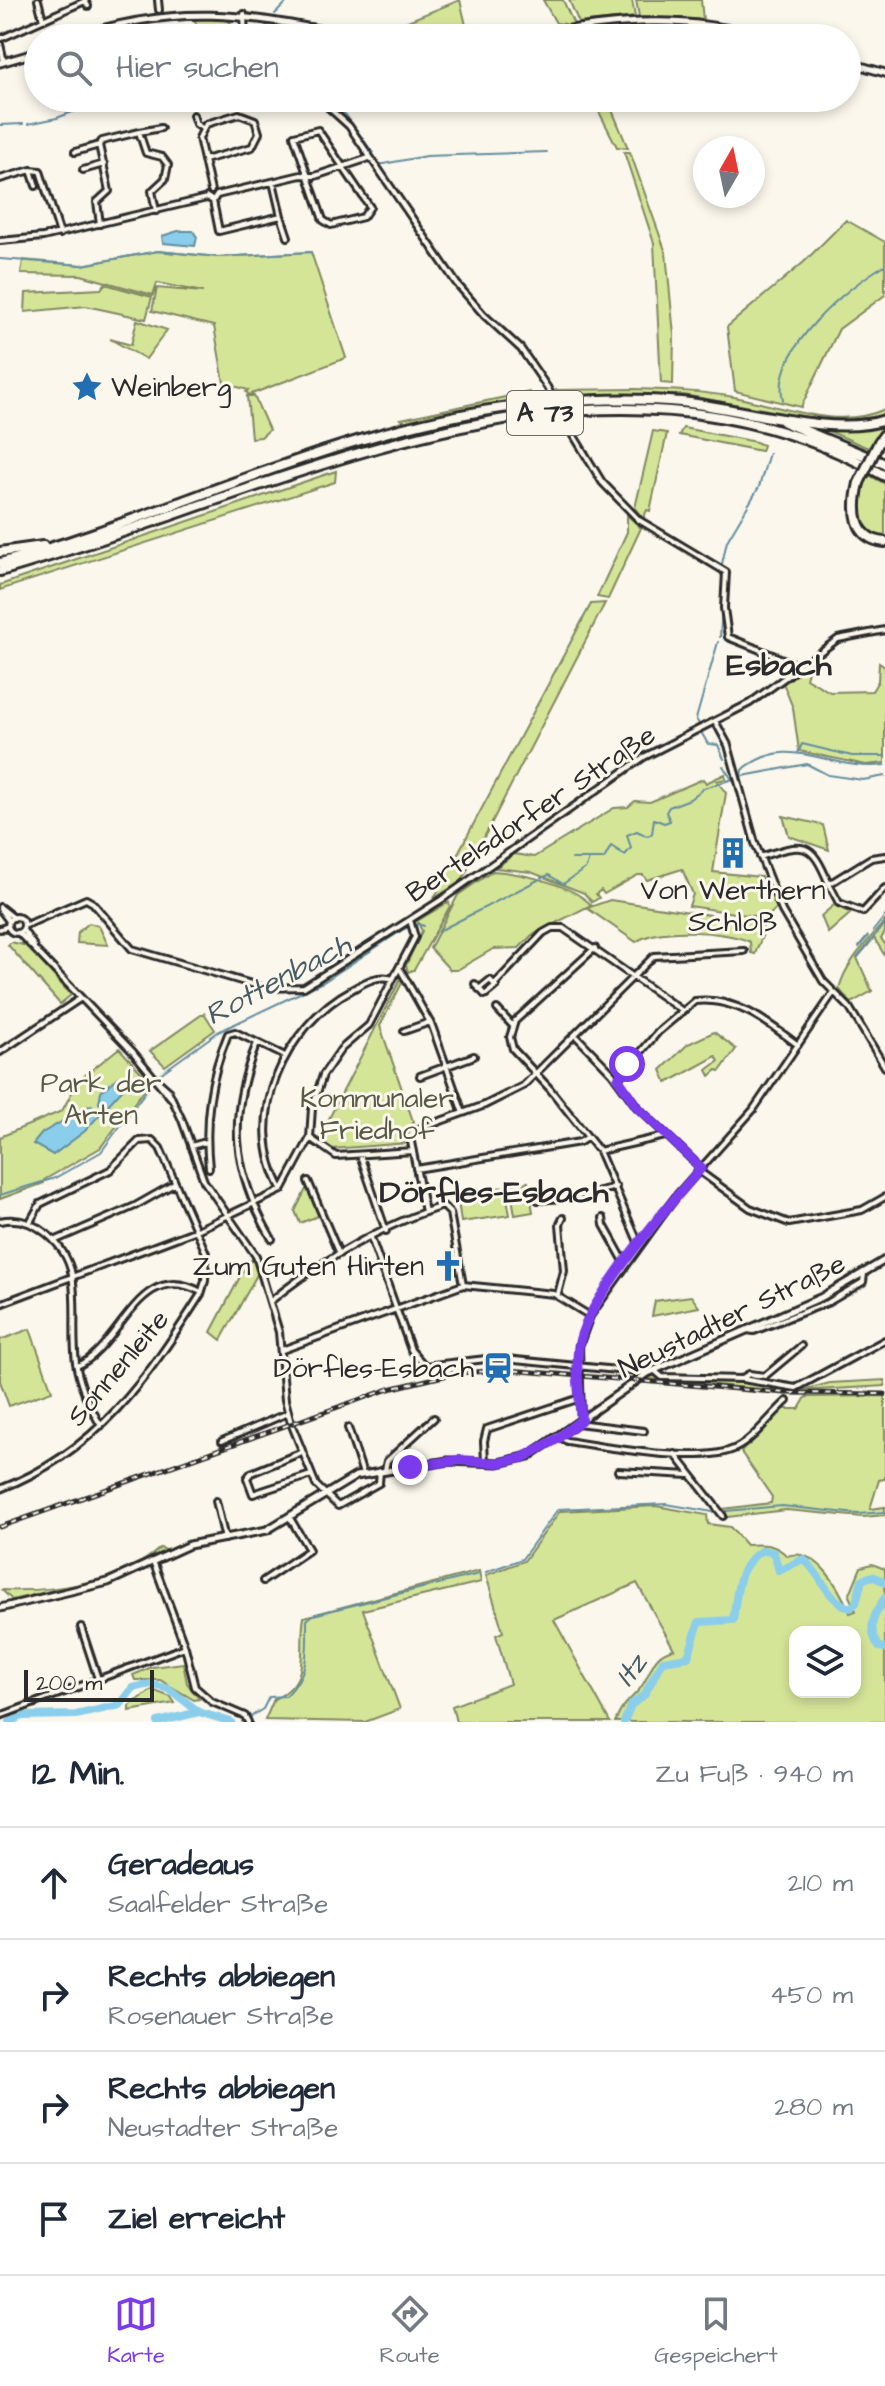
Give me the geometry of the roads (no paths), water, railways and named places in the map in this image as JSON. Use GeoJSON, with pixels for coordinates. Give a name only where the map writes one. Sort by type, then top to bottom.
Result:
{"type":"FeatureCollection","features":[{"type":"Feature","properties":{"kind":"highway","name":"A 73"},"geometry":{"type":"LineString","coordinates":[[0,563],[321,454],[482,412],[534,404],[626,399],[680,402],[741,411],[824,436],[885,464]]}},
{"type":"Feature","properties":{"kind":"highway","name":"A 73"},"geometry":{"type":"LineString","coordinates":[[0,571],[371,449],[485,421],[557,411],[625,408],[728,419],[796,436],[885,476]]}},
{"type":"Feature","properties":{"kind":"highway"},"geometry":{"type":"LineString","coordinates":[[741,411],[842,425],[885,420]]}},
{"type":"Feature","properties":{"kind":"highway"},"geometry":{"type":"LineString","coordinates":[[882,438],[859,483],[855,501],[859,527],[868,538],[885,542]]}},
{"type":"Feature","properties":{"kind":"highway"},"geometry":{"type":"LineString","coordinates":[[0,552],[60,545]]}},
{"type":"Feature","properties":{"kind":"street"},"geometry":{"type":"LineString","coordinates":[[38,0],[43,20]]}},
{"type":"Feature","properties":{"kind":"street"},"geometry":{"type":"LineString","coordinates":[[158,0],[159,10]]}},
{"type":"Feature","properties":{"kind":"street"},"geometry":{"type":"LineString","coordinates":[[35,24],[85,1],[88,6]]}},
{"type":"Feature","properties":{"kind":"street"},"geometry":{"type":"LineString","coordinates":[[105,24],[159,10],[189,8],[295,24]]}},
{"type":"Feature","properties":{"kind":"street"},"geometry":{"type":"LineString","coordinates":[[244,14],[244,24]]}},
{"type":"Feature","properties":{"kind":"street"},"geometry":{"type":"LineString","coordinates":[[599,24],[637,20],[676,20],[696,24]]}},
{"type":"Feature","properties":{"kind":"street"},"geometry":{"type":"LineString","coordinates":[[24,30],[0,42],[2,62],[24,56]]}},
{"type":"Feature","properties":{"kind":"street"},"geometry":{"type":"LineString","coordinates":[[861,66],[885,73]]}},
{"type":"Feature","properties":{"kind":"street"},"geometry":{"type":"LineString","coordinates":[[334,112],[349,126],[457,284],[521,349],[547,387],[602,482],[639,520],[726,572],[724,625],[730,639],[759,647],[800,666]]}},
{"type":"Feature","properties":{"kind":"street"},"geometry":{"type":"LineString","coordinates":[[204,160],[248,149],[257,142],[259,129],[255,120],[245,114],[212,120],[202,128],[199,138],[211,191],[210,199],[219,231],[281,216]]}},
{"type":"Feature","properties":{"kind":"street"},"geometry":{"type":"LineString","coordinates":[[193,115],[196,124],[202,128]]}},
{"type":"Feature","properties":{"kind":"street"},"geometry":{"type":"LineString","coordinates":[[75,152],[99,145],[102,141],[161,128]]}},
{"type":"Feature","properties":{"kind":"street"},"geometry":{"type":"LineString","coordinates":[[318,130],[345,166],[370,207],[363,217],[327,225],[294,136],[318,130]]}},
{"type":"Feature","properties":{"kind":"street"},"geometry":{"type":"LineString","coordinates":[[139,132],[146,153],[164,158],[168,165],[165,179],[152,191],[156,211]]}},
{"type":"Feature","properties":{"kind":"street"},"geometry":{"type":"LineString","coordinates":[[99,145],[109,191],[97,202],[100,224]]}},
{"type":"Feature","properties":{"kind":"street"},"geometry":{"type":"LineString","coordinates":[[0,234],[1,241],[60,234],[369,158]]}},
{"type":"Feature","properties":{"kind":"street"},"geometry":{"type":"LineString","coordinates":[[83,170],[104,164]]}},
{"type":"Feature","properties":{"kind":"street"},"geometry":{"type":"LineString","coordinates":[[0,179],[31,170],[40,171],[60,234]]}},
{"type":"Feature","properties":{"kind":"street"},"geometry":{"type":"LineString","coordinates":[[31,170],[36,186]]}},
{"type":"Feature","properties":{"kind":"street"},"geometry":{"type":"LineString","coordinates":[[273,182],[288,237]]}},
{"type":"Feature","properties":{"kind":"street"},"geometry":{"type":"LineString","coordinates":[[211,191],[217,195]]}},
{"type":"Feature","properties":{"kind":"street","name":"Bertelsdorfer Straße"},"geometry":{"type":"LineString","coordinates":[[22,927],[38,917],[83,899],[90,900],[132,949],[241,982],[278,989],[308,986],[385,937],[412,924],[644,757],[744,707],[838,639],[885,630]]}},
{"type":"Feature","properties":{"kind":"street"},"geometry":{"type":"LineString","coordinates":[[715,721],[728,745],[760,857],[788,922],[823,981],[857,1018],[885,1067]]}},
{"type":"Feature","properties":{"kind":"street"},"geometry":{"type":"LineString","coordinates":[[760,857],[783,849],[811,850],[817,855],[839,903],[863,912],[885,888]]}},
{"type":"Feature","properties":{"kind":"street"},"geometry":{"type":"LineString","coordinates":[[829,884],[871,858],[885,856]]}},
{"type":"Feature","properties":{"kind":"street"},"geometry":{"type":"LineString","coordinates":[[0,908],[10,924],[22,927],[35,948],[172,1099],[204,1181],[256,1256],[272,1300],[282,1350],[288,1413],[301,1453],[322,1494],[333,1505],[342,1505],[379,1483],[387,1461],[434,1418]]}},
{"type":"Feature","properties":{"kind":"street"},"geometry":{"type":"LineString","coordinates":[[0,931],[10,924],[22,927]]}},
{"type":"Feature","properties":{"kind":"street"},"geometry":{"type":"LineString","coordinates":[[0,1304],[197,1230],[282,1190],[310,1138],[312,1108],[323,1075],[341,1049],[369,1025],[415,937],[412,924]]}},
{"type":"Feature","properties":{"kind":"street"},"geometry":{"type":"LineString","coordinates":[[477,987],[485,995],[517,964],[524,951],[552,928],[570,930],[681,1010]]}},
{"type":"Feature","properties":{"kind":"street"},"geometry":{"type":"LineString","coordinates":[[512,1025],[595,948]]}},
{"type":"Feature","properties":{"kind":"street"},"geometry":{"type":"LineString","coordinates":[[425,1212],[410,1137],[413,1131],[504,1097],[537,1074],[658,955],[744,951]]}},
{"type":"Feature","properties":{"kind":"street"},"geometry":{"type":"LineString","coordinates":[[399,968],[430,1022],[463,1113]]}},
{"type":"Feature","properties":{"kind":"street"},"geometry":{"type":"LineString","coordinates":[[282,1190],[272,1169],[267,1134],[271,1096],[285,1056],[307,1024],[333,1001],[376,979],[393,979]]}},
{"type":"Feature","properties":{"kind":"street"},"geometry":{"type":"LineString","coordinates":[[644,1431],[579,1422],[580,1339],[590,1316],[625,1263],[753,1110],[834,992]]}},
{"type":"Feature","properties":{"kind":"street"},"geometry":{"type":"LineString","coordinates":[[0,1052],[81,998]]}},
{"type":"Feature","properties":{"kind":"street"},"geometry":{"type":"LineString","coordinates":[[618,1079],[642,1048],[681,1010],[704,1000],[730,1005],[757,1017],[799,1046]]}},
{"type":"Feature","properties":{"kind":"street"},"geometry":{"type":"LineString","coordinates":[[497,1009],[512,1025],[513,1049],[599,1151],[639,1244]]}},
{"type":"Feature","properties":{"kind":"street"},"geometry":{"type":"LineString","coordinates":[[404,1031],[430,1022]]}},
{"type":"Feature","properties":{"kind":"street"},"geometry":{"type":"LineString","coordinates":[[209,1168],[206,1142],[211,1084],[228,1034],[235,1032],[285,1056]]}},
{"type":"Feature","properties":{"kind":"street"},"geometry":{"type":"LineString","coordinates":[[576,1036],[618,1079],[637,1107],[665,1136],[700,1170],[750,1208],[789,1223],[862,1210],[885,1197]]}},
{"type":"Feature","properties":{"kind":"street"},"geometry":{"type":"LineString","coordinates":[[257,1043],[241,1090],[237,1113],[240,1164],[253,1206],[272,1239]]}},
{"type":"Feature","properties":{"kind":"street"},"geometry":{"type":"LineString","coordinates":[[420,1076],[474,1056]]}},
{"type":"Feature","properties":{"kind":"street"},"geometry":{"type":"LineString","coordinates":[[599,1151],[665,1136]]}},
{"type":"Feature","properties":{"kind":"street"},"geometry":{"type":"LineString","coordinates":[[416,1169],[565,1145],[588,1137]]}},
{"type":"Feature","properties":{"kind":"street"},"geometry":{"type":"LineString","coordinates":[[310,1138],[333,1156],[413,1151]]}},
{"type":"Feature","properties":{"kind":"street","name":"Sonnenleite"},"geometry":{"type":"LineString","coordinates":[[0,1489],[48,1469],[101,1426],[153,1367],[201,1292],[207,1262],[197,1230],[158,1145],[143,1139],[110,1170],[40,1204],[30,1222]]}},
{"type":"Feature","properties":{"kind":"street"},"geometry":{"type":"LineString","coordinates":[[191,1146],[206,1142]]}},
{"type":"Feature","properties":{"kind":"street"},"geometry":{"type":"LineString","coordinates":[[360,1155],[386,1231]]}},
{"type":"Feature","properties":{"kind":"street"},"geometry":{"type":"LineString","coordinates":[[308,1181],[339,1254]]}},
{"type":"Feature","properties":{"kind":"street"},"geometry":{"type":"LineString","coordinates":[[54,1241],[135,1206],[175,1183]]}},
{"type":"Feature","properties":{"kind":"street"},"geometry":{"type":"LineString","coordinates":[[538,1200],[575,1197],[616,1187]]}},
{"type":"Feature","properties":{"kind":"street"},"geometry":{"type":"LineString","coordinates":[[272,1300],[305,1273],[339,1254],[443,1206],[449,1208],[463,1285]]}},
{"type":"Feature","properties":{"kind":"street"},"geometry":{"type":"LineString","coordinates":[[558,1294],[564,1271],[560,1226],[563,1218]]}},
{"type":"Feature","properties":{"kind":"street"},"geometry":{"type":"LineString","coordinates":[[603,1218],[625,1263]]}},
{"type":"Feature","properties":{"kind":"street"},"geometry":{"type":"LineString","coordinates":[[0,1221],[30,1222],[54,1241],[72,1278],[77,1366],[86,1399],[101,1426]]}},
{"type":"Feature","properties":{"kind":"street"},"geometry":{"type":"LineString","coordinates":[[371,1238],[411,1350],[425,1366],[495,1358],[651,1372],[662,1377],[742,1379],[796,1388],[885,1340]]}},
{"type":"Feature","properties":{"kind":"street","name":"Neustadter Straße"},"geometry":{"type":"LineString","coordinates":[[0,1608],[108,1582],[189,1545],[261,1532],[290,1518],[322,1494],[363,1474],[459,1460],[485,1462],[522,1458],[560,1437],[651,1372],[822,1297],[885,1260]]}},
{"type":"Feature","properties":{"kind":"street"},"geometry":{"type":"LineString","coordinates":[[282,1350],[463,1285],[558,1294],[590,1316]]}},
{"type":"Feature","properties":{"kind":"street"},"geometry":{"type":"LineString","coordinates":[[77,1366],[101,1348],[142,1296],[171,1286],[201,1292]]}},
{"type":"Feature","properties":{"kind":"street"},"geometry":{"type":"LineString","coordinates":[[742,1379],[749,1374],[765,1376],[801,1346]]}},
{"type":"Feature","properties":{"kind":"street"},"geometry":{"type":"LineString","coordinates":[[485,1462],[487,1429],[580,1398]]}},
{"type":"Feature","properties":{"kind":"street"},"geometry":{"type":"LineString","coordinates":[[560,1437],[567,1441],[675,1454],[733,1449],[787,1401]]}},
{"type":"Feature","properties":{"kind":"street"},"geometry":{"type":"LineString","coordinates":[[222,1441],[288,1413]]}},
{"type":"Feature","properties":{"kind":"street"},"geometry":{"type":"LineString","coordinates":[[348,1428],[363,1474]]}},
{"type":"Feature","properties":{"kind":"street"},"geometry":{"type":"LineString","coordinates":[[301,1453],[251,1473],[247,1478],[253,1494],[311,1475]]}},
{"type":"Feature","properties":{"kind":"street"},"geometry":{"type":"LineString","coordinates":[[675,1454],[723,1516]]}},
{"type":"Feature","properties":{"kind":"street"},"geometry":{"type":"LineString","coordinates":[[618,1471],[689,1475]]}},
{"type":"Feature","properties":{"kind":"street"},"geometry":{"type":"LineString","coordinates":[[216,1501],[225,1539]]}},
{"type":"Feature","properties":{"kind":"street"},"geometry":{"type":"LineString","coordinates":[[263,1581],[309,1550],[290,1518]]}},
{"type":"Feature","properties":{"kind":"street"},"geometry":{"type":"LineString","coordinates":[[153,1561],[198,1690],[212,1702],[247,1720]]}},
{"type":"Feature","properties":{"kind":"street"},"geometry":{"type":"LineString","coordinates":[[81,1627],[98,1679]]}},
{"type":"Feature","properties":{"kind":"street"},"geometry":{"type":"LineString","coordinates":[[0,1716],[185,1647]]}},
{"type":"Feature","properties":{"kind":"water"},"geometry":{"type":"Polygon","coordinates":[[[193,231],[197,237],[195,246],[163,243],[162,236],[193,231]]]}},
{"type":"Feature","properties":{"kind":"water"},"geometry":{"type":"Polygon","coordinates":[[[119,1077],[129,1082],[107,1106],[99,1103],[101,1091],[119,1077]]]}},
{"type":"Feature","properties":{"kind":"water"},"geometry":{"type":"Polygon","coordinates":[[[91,1105],[102,1112],[85,1131],[53,1155],[33,1144],[42,1133],[91,1105]]]}},
{"type":"Feature","properties":{"kind":"waterway"},"geometry":{"type":"LineString","coordinates":[[275,14],[289,0]]}},
{"type":"Feature","properties":{"kind":"waterway"},"geometry":{"type":"LineString","coordinates":[[28,124],[72,112]]}},
{"type":"Feature","properties":{"kind":"waterway"},"geometry":{"type":"LineString","coordinates":[[342,112],[373,153]]}},
{"type":"Feature","properties":{"kind":"waterway"},"geometry":{"type":"LineString","coordinates":[[0,125],[23,124]]}},
{"type":"Feature","properties":{"kind":"waterway"},"geometry":{"type":"LineString","coordinates":[[378,165],[426,156],[547,152]]}},
{"type":"Feature","properties":{"kind":"waterway"},"geometry":{"type":"LineString","coordinates":[[0,259],[82,265],[158,251],[218,257],[311,252]]}},
{"type":"Feature","properties":{"kind":"waterway"},"geometry":{"type":"LineString","coordinates":[[783,400],[782,381],[788,361],[800,341],[833,304],[885,265]]}},
{"type":"Feature","properties":{"kind":"waterway"},"geometry":{"type":"LineString","coordinates":[[722,564],[727,541],[759,487],[769,453]]}},
{"type":"Feature","properties":{"kind":"waterway"},"geometry":{"type":"LineString","coordinates":[[719,571],[724,580]]}},
{"type":"Feature","properties":{"kind":"waterway"},"geometry":{"type":"LineString","coordinates":[[720,637],[723,594]]}},
{"type":"Feature","properties":{"kind":"waterway"},"geometry":{"type":"LineString","coordinates":[[699,724],[696,719],[718,642]]}},
{"type":"Feature","properties":{"kind":"waterway"},"geometry":{"type":"LineString","coordinates":[[701,732],[708,744]]}},
{"type":"Feature","properties":{"kind":"waterway"},"geometry":{"type":"LineString","coordinates":[[710,744],[718,745],[724,759]]}},
{"type":"Feature","properties":{"kind":"waterway"},"geometry":{"type":"LineString","coordinates":[[798,753],[802,744],[852,756],[885,756]]}},
{"type":"Feature","properties":{"kind":"waterway"},"geometry":{"type":"LineString","coordinates":[[741,777],[742,770],[778,753],[794,753],[846,764],[885,765]]}},
{"type":"Feature","properties":{"kind":"waterway"},"geometry":{"type":"LineString","coordinates":[[743,776],[807,764],[828,775],[863,780],[885,776]]}},
{"type":"Feature","properties":{"kind":"waterway"},"geometry":{"type":"LineString","coordinates":[[723,766],[731,778]]}},
{"type":"Feature","properties":{"kind":"waterway"},"geometry":{"type":"LineString","coordinates":[[541,878],[549,875],[563,884],[586,868],[589,859],[604,859],[611,846],[625,855],[631,848],[627,835],[637,831],[647,836],[652,834],[654,819],[664,823],[670,821],[666,812],[669,807],[690,799],[704,788],[733,779]]}},
{"type":"Feature","properties":{"kind":"waterway"},"geometry":{"type":"LineString","coordinates":[[572,859],[588,859]]}},
{"type":"Feature","properties":{"kind":"waterway"},"geometry":{"type":"LineString","coordinates":[[439,931],[538,880]]}},
{"type":"Feature","properties":{"kind":"waterway"},"geometry":{"type":"LineString","coordinates":[[873,931],[885,916]]}},
{"type":"Feature","properties":{"kind":"waterway"},"geometry":{"type":"LineString","coordinates":[[858,957],[885,923]]}},
{"type":"Feature","properties":{"kind":"waterway","name":"Rottenbach"},"geometry":{"type":"LineString","coordinates":[[160,1074],[218,1032],[325,981],[404,929],[418,924],[424,926]]}},
{"type":"Feature","properties":{"kind":"waterway"},"geometry":{"type":"LineString","coordinates":[[859,947],[868,936]]}},
{"type":"Feature","properties":{"kind":"waterway","name":"Rottenbach"},"geometry":{"type":"LineString","coordinates":[[0,1195],[55,1178],[101,1152],[151,1084]]}},
{"type":"Feature","properties":{"kind":"waterway"},"geometry":{"type":"LineString","coordinates":[[486,1572],[522,1559],[558,1509],[666,1504],[713,1512]]}},
{"type":"Feature","properties":{"kind":"waterway"},"geometry":{"type":"LineString","coordinates":[[726,1511],[782,1506],[858,1514],[885,1512]]}},
{"type":"Feature","properties":{"kind":"waterway","name":"Itz"},"geometry":{"type":"LineString","coordinates":[[624,1722],[631,1705],[644,1695],[663,1661],[688,1657],[699,1622],[733,1620],[742,1573],[762,1550],[774,1553],[779,1571],[803,1559],[829,1593],[850,1608],[856,1603],[862,1580],[872,1576],[885,1582]]}},
{"type":"Feature","properties":{"kind":"waterway"},"geometry":{"type":"LineString","coordinates":[[242,1722],[263,1709],[269,1697],[286,1696],[294,1687],[303,1670],[307,1652],[307,1620],[313,1615],[479,1574]]}},
{"type":"Feature","properties":{"kind":"waterway","name":"Itz"},"geometry":{"type":"LineString","coordinates":[[885,1597],[872,1627],[879,1647],[885,1648]]}},
{"type":"Feature","properties":{"kind":"waterway","name":"Itz"},"geometry":{"type":"LineString","coordinates":[[10,1722],[22,1716],[76,1715],[120,1705],[133,1688],[150,1684],[169,1689],[199,1712]]}},
{"type":"Feature","properties":{"kind":"waterway","name":"Itz"},"geometry":{"type":"LineString","coordinates":[[158,1722],[199,1712],[231,1722]]}},
{"type":"Feature","properties":{"kind":"railway"},"geometry":{"type":"LineString","coordinates":[[0,1527],[389,1389],[456,1373],[509,1370],[785,1393],[885,1394]]}},
{"type":"Feature","properties":{"kind":"place","name":"Weinberg"},"geometry":{"type":"Point","coordinates":[87,387]}},
{"type":"Feature","properties":{"kind":"place","name":"Von Werthern Schloß"},"geometry":{"type":"Point","coordinates":[733,853]}},
{"type":"Feature","properties":{"kind":"place","name":"Zum Guten Hirten"},"geometry":{"type":"Point","coordinates":[448,1266]}},
{"type":"Feature","properties":{"kind":"place","name":"Dörfles-Esbach"},"geometry":{"type":"Point","coordinates":[498,1368]}},
{"type":"Feature","properties":{"kind":"district","name":"Esbach"},"geometry":{"type":"Point","coordinates":[779,665]}},
{"type":"Feature","properties":{"kind":"district","name":"Dörfles-Esbach"},"geometry":{"type":"Point","coordinates":[494,1192]}},
{"type":"Feature","properties":{"kind":"park label","name":"Park der Arten"},"geometry":{"type":"Point","coordinates":[101,1099]}},
{"type":"Feature","properties":{"kind":"park label","name":"Kommunaler Friedhof"},"geometry":{"type":"Point","coordinates":[377,1114]}}]}
